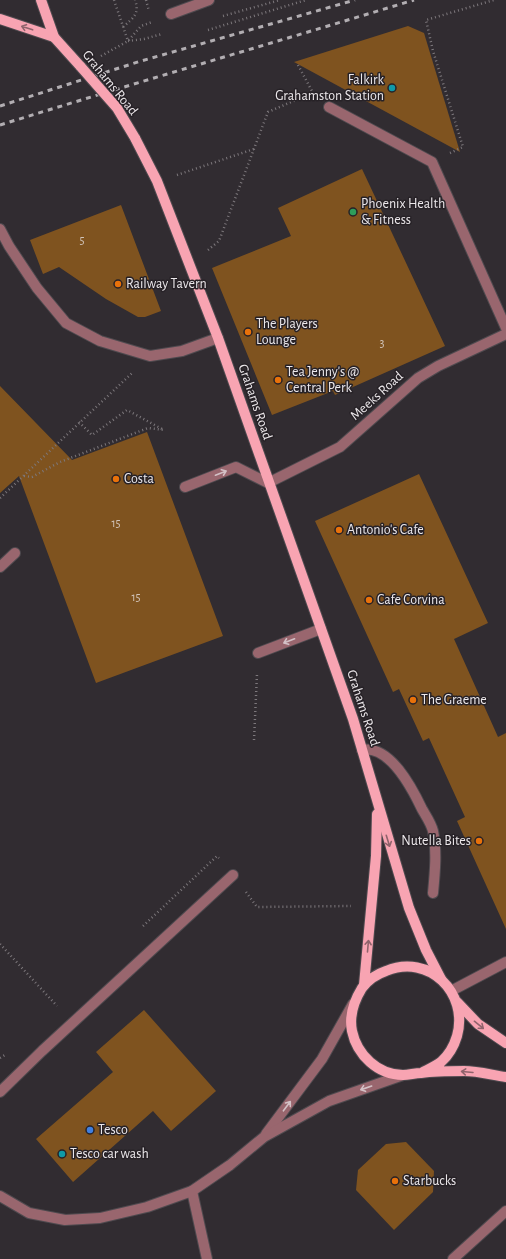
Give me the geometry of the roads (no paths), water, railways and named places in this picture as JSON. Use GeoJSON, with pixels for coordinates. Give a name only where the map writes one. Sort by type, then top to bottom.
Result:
{"type":"FeatureCollection","features":[{"type":"Feature","properties":{"kind":"main road","name":"Grahams Road"},"geometry":{"type":"LineString","coordinates":[[41,0],[54,37],[117,108],[135,138],[157,182],[218,338],[268,483],[353,719],[408,908],[426,950],[441,979]]}},
{"type":"Feature","properties":{"kind":"main road","name":"Grahams Road"},"geometry":{"type":"LineString","coordinates":[[0,19],[54,37]]}},
{"type":"Feature","properties":{"kind":"main road","name":"Grahams Road"},"geometry":{"type":"LineString","coordinates":[[364,985],[376,856],[377,804]]}},
{"type":"Feature","properties":{"kind":"main road"},"geometry":{"type":"LineString","coordinates":[[506,1044],[478,1024],[457,1002],[451,990],[441,979],[428,971],[412,966],[394,967],[377,974],[364,985],[355,1000],[351,1022],[354,1040],[359,1050],[371,1063],[387,1072],[403,1075],[423,1072],[466,1071],[506,1077]]}},
{"type":"Feature","properties":{"kind":"main road"},"geometry":{"type":"LineString","coordinates":[[423,1072],[442,1062],[454,1047],[460,1024],[457,1002]]}},
{"type":"Feature","properties":{"kind":"street"},"geometry":{"type":"LineString","coordinates":[[171,14],[209,0]]}},
{"type":"Feature","properties":{"kind":"street"},"geometry":{"type":"LineString","coordinates":[[329,107],[432,162],[506,328]]}},
{"type":"Feature","properties":{"kind":"street"},"geometry":{"type":"LineString","coordinates":[[0,229],[9,246],[37,288],[66,323],[100,341],[150,356],[182,352],[218,338]]}},
{"type":"Feature","properties":{"kind":"street","name":"Meeks Road"},"geometry":{"type":"LineString","coordinates":[[268,483],[340,447],[418,378],[438,366],[506,334]]}},
{"type":"Feature","properties":{"kind":"street"},"geometry":{"type":"LineString","coordinates":[[185,486],[236,467],[268,483]]}},
{"type":"Feature","properties":{"kind":"street"},"geometry":{"type":"LineString","coordinates":[[0,567],[15,553]]}},
{"type":"Feature","properties":{"kind":"street"},"geometry":{"type":"LineString","coordinates":[[258,653],[321,629]]}},
{"type":"Feature","properties":{"kind":"street"},"geometry":{"type":"LineString","coordinates":[[362,750],[369,749],[377,752],[397,768],[413,790],[433,829],[436,854],[433,893]]}},
{"type":"Feature","properties":{"kind":"street"},"geometry":{"type":"LineString","coordinates":[[0,1092],[42,1051],[233,875]]}},
{"type":"Feature","properties":{"kind":"street"},"geometry":{"type":"LineString","coordinates":[[451,990],[506,962]]}},
{"type":"Feature","properties":{"kind":"street"},"geometry":{"type":"LineString","coordinates":[[264,1137],[322,1059],[355,1000]]}},
{"type":"Feature","properties":{"kind":"street"},"geometry":{"type":"LineString","coordinates":[[0,1196],[29,1213],[65,1220],[100,1218],[147,1207],[192,1191],[230,1165],[264,1137],[329,1101],[403,1075]]}},
{"type":"Feature","properties":{"kind":"street"},"geometry":{"type":"LineString","coordinates":[[192,1191],[206,1259]]}},
{"type":"Feature","properties":{"kind":"street"},"geometry":{"type":"LineString","coordinates":[[453,1259],[506,1211]]}},
{"type":"Feature","properties":{"kind":"railway"},"geometry":{"type":"LineString","coordinates":[[0,106],[141,61],[355,0]]}},
{"type":"Feature","properties":{"kind":"railway"},"geometry":{"type":"LineString","coordinates":[[0,125],[414,0]]}},
{"type":"Feature","properties":{"kind":"place","name":"Falkirk Grahamston Station"},"geometry":{"type":"Point","coordinates":[392,88]}},
{"type":"Feature","properties":{"kind":"place","name":"Phoenix Health & Fitness"},"geometry":{"type":"Point","coordinates":[353,212]}},
{"type":"Feature","properties":{"kind":"place","name":"Railway Tavern"},"geometry":{"type":"Point","coordinates":[118,284]}},
{"type":"Feature","properties":{"kind":"place","name":"The Players Lounge"},"geometry":{"type":"Point","coordinates":[248,332]}},
{"type":"Feature","properties":{"kind":"place","name":"Tea Jenny's @ Central Perk"},"geometry":{"type":"Point","coordinates":[278,380]}},
{"type":"Feature","properties":{"kind":"place","name":"Costa"},"geometry":{"type":"Point","coordinates":[116,479]}},
{"type":"Feature","properties":{"kind":"place","name":"Antonio's Cafe"},"geometry":{"type":"Point","coordinates":[339,530]}},
{"type":"Feature","properties":{"kind":"place","name":"Cafe Corvina"},"geometry":{"type":"Point","coordinates":[369,600]}},
{"type":"Feature","properties":{"kind":"place","name":"The Graeme"},"geometry":{"type":"Point","coordinates":[413,700]}},
{"type":"Feature","properties":{"kind":"place","name":"Nutella Bites"},"geometry":{"type":"Point","coordinates":[479,841]}},
{"type":"Feature","properties":{"kind":"place","name":"Tesco"},"geometry":{"type":"Point","coordinates":[90,1130]}},
{"type":"Feature","properties":{"kind":"place","name":"Tesco car wash"},"geometry":{"type":"Point","coordinates":[62,1154]}},
{"type":"Feature","properties":{"kind":"place","name":"Starbucks"},"geometry":{"type":"Point","coordinates":[395,1181]}}]}
